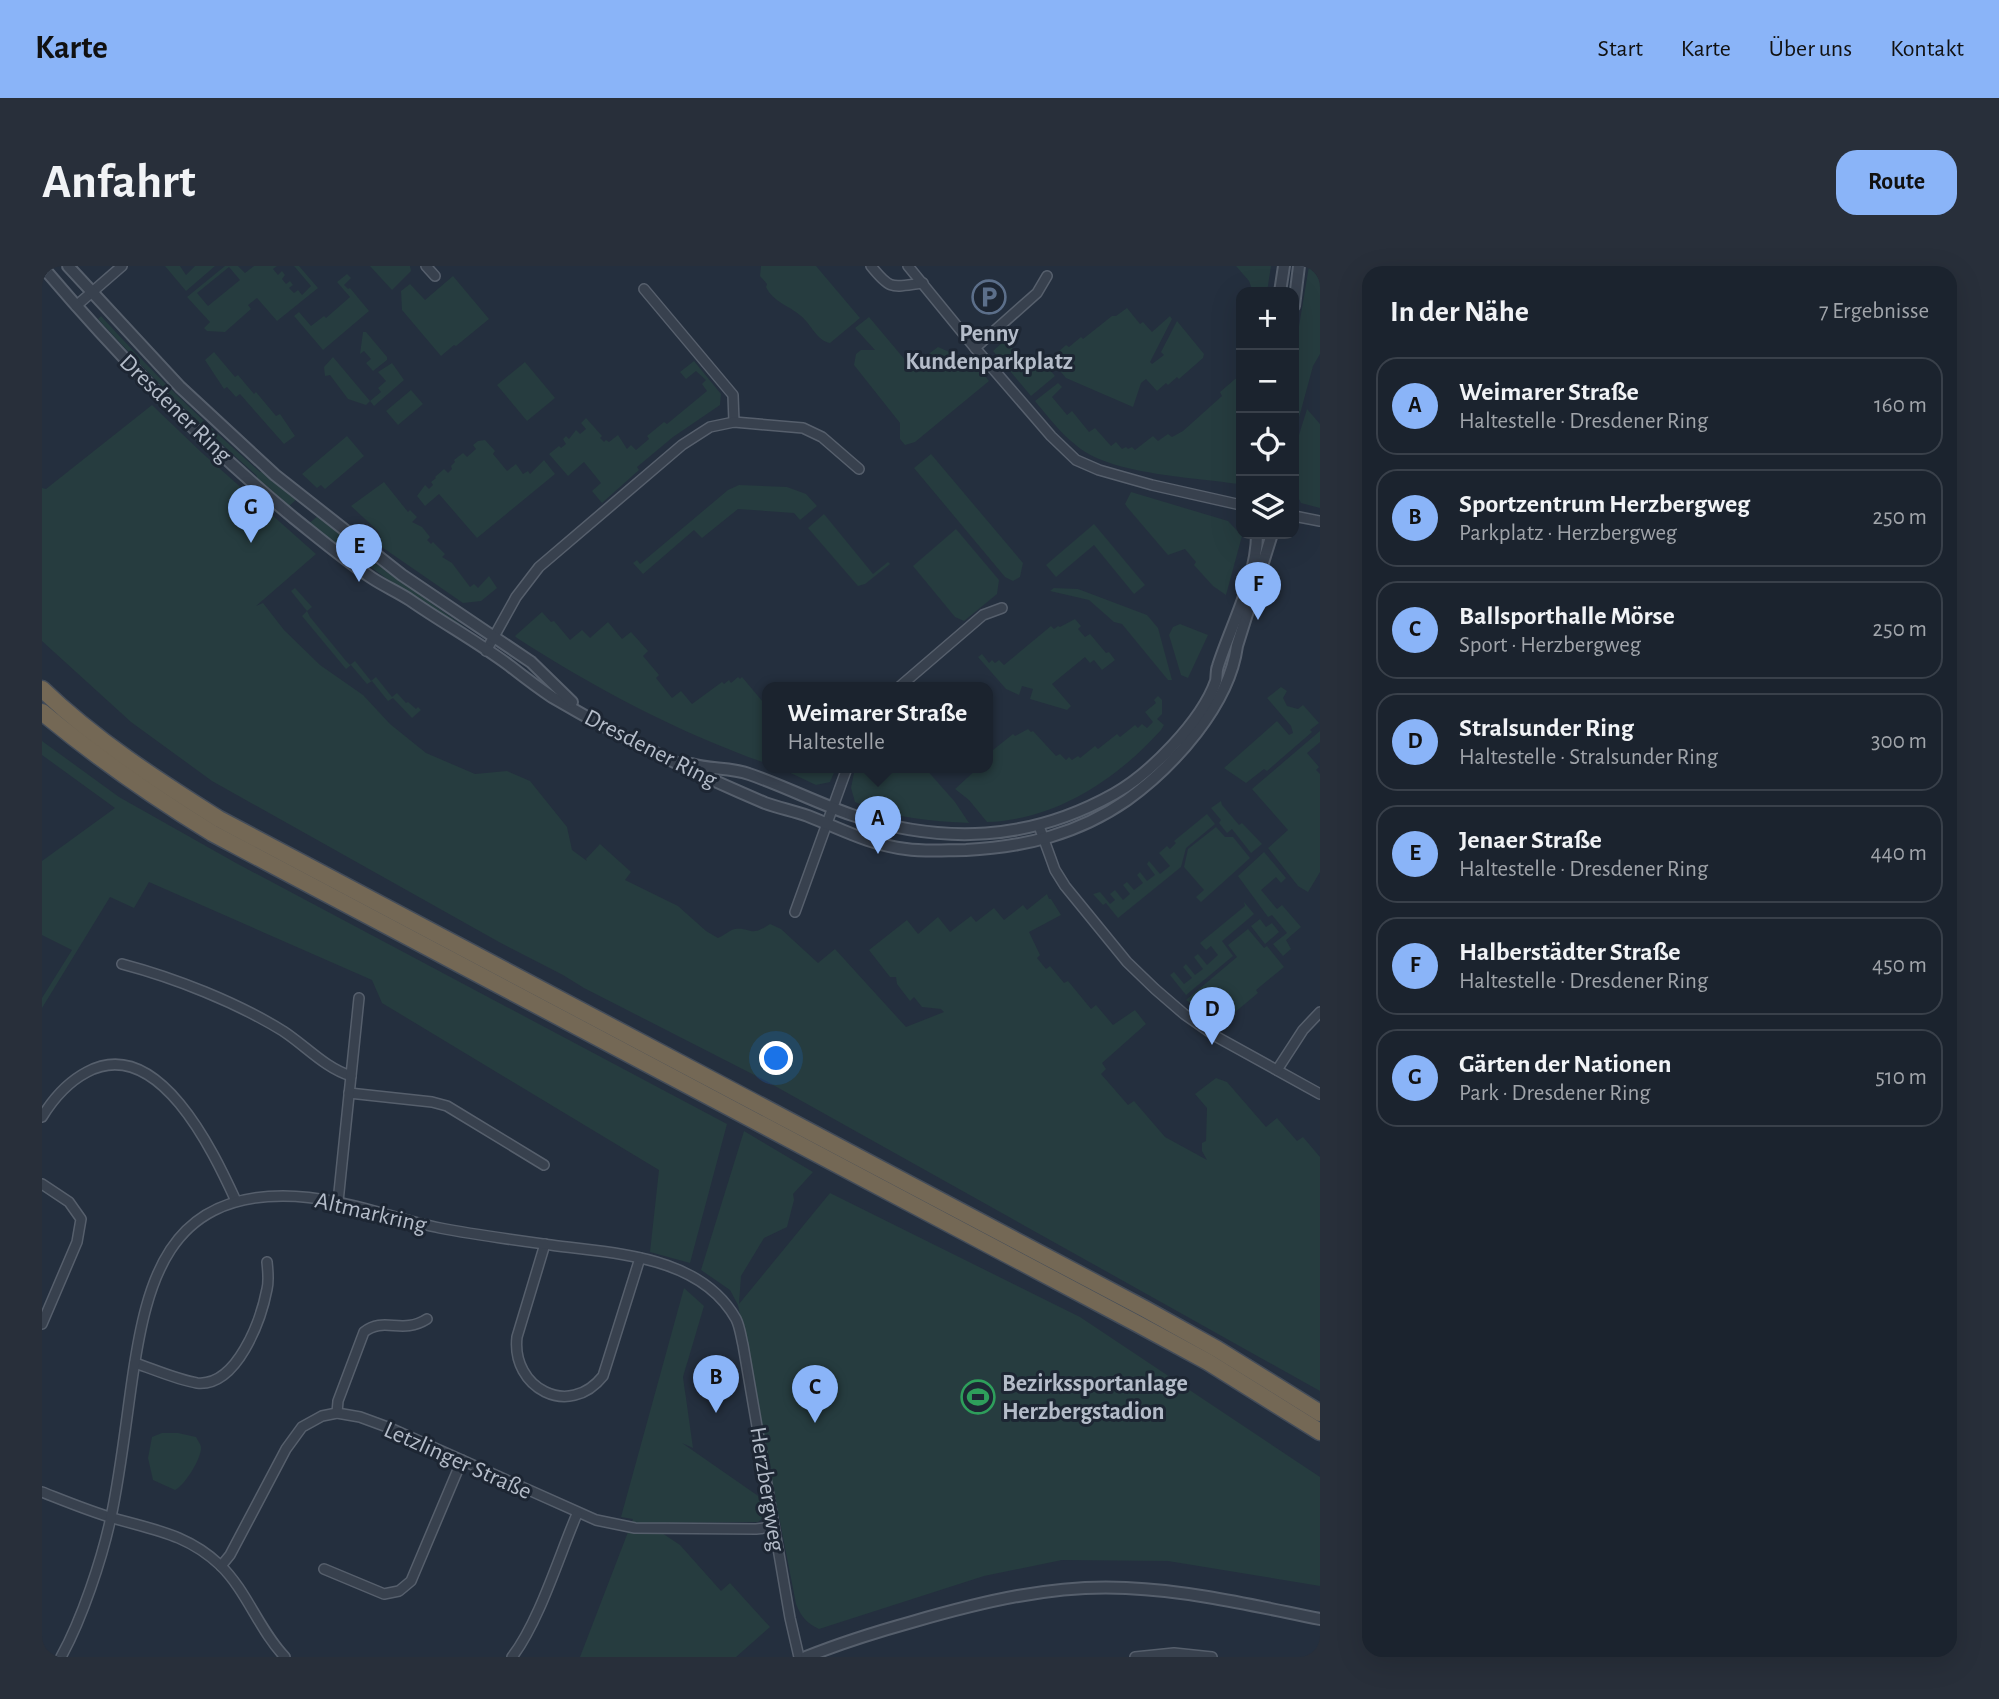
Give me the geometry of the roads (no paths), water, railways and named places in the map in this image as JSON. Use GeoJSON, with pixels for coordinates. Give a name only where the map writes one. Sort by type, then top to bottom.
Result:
{"type":"FeatureCollection","features":[{"type":"Feature","properties":{"kind":"highway"},"geometry":{"type":"LineString","coordinates":[[42,689],[99,738],[149,775],[219,819],[732,1100],[760,1124],[1150,1330],[1320,1432]]}},
{"type":"Feature","properties":{"kind":"highway"},"geometry":{"type":"LineString","coordinates":[[42,712],[141,789],[212,833],[732,1100],[762,1107],[1145,1309],[1320,1412]]}},
{"type":"Feature","properties":{"kind":"street","name":"Dresdener Ring"},"geometry":{"type":"LineString","coordinates":[[42,266],[76,306],[181,416],[295,518],[369,576],[399,592],[550,695],[623,735],[720,783],[882,844],[925,851],[1000,848],[1044,840],[1072,830],[1124,802],[1153,779],[1200,729],[1220,694],[1235,662],[1237,646],[1268,539]]}},
{"type":"Feature","properties":{"kind":"street","name":"Dresdener Ring"},"geometry":{"type":"LineString","coordinates":[[68,266],[180,387],[275,475],[372,553],[531,662],[572,702],[690,764],[743,772],[833,808],[890,825],[942,834],[994,833],[1039,827],[1066,818],[1121,790],[1145,773],[1194,722],[1216,681],[1217,668],[1244,592],[1256,539]]}},
{"type":"Feature","properties":{"kind":"street"},"geometry":{"type":"LineString","coordinates":[[76,306],[122,266]]}},
{"type":"Feature","properties":{"kind":"street"},"geometry":{"type":"LineString","coordinates":[[426,266],[435,276]]}},
{"type":"Feature","properties":{"kind":"street"},"geometry":{"type":"LineString","coordinates":[[871,266],[884,283],[892,286],[923,283]]}},
{"type":"Feature","properties":{"kind":"street"},"geometry":{"type":"LineString","coordinates":[[908,266],[1051,436],[1076,460],[1099,470],[1152,485],[1236,504]]}},
{"type":"Feature","properties":{"kind":"street"},"geometry":{"type":"LineString","coordinates":[[1281,287],[1284,266]]}},
{"type":"Feature","properties":{"kind":"street"},"geometry":{"type":"LineString","coordinates":[[1296,287],[1299,266]]}},
{"type":"Feature","properties":{"kind":"street"},"geometry":{"type":"LineString","coordinates":[[975,348],[1037,293],[1047,276]]}},
{"type":"Feature","properties":{"kind":"street"},"geometry":{"type":"LineString","coordinates":[[644,289],[733,395],[734,422]]}},
{"type":"Feature","properties":{"kind":"street"},"geometry":{"type":"LineString","coordinates":[[486,651],[516,597],[539,567],[710,427],[734,422],[803,428],[822,437],[859,469]]}},
{"type":"Feature","properties":{"kind":"street"},"geometry":{"type":"LineString","coordinates":[[1299,517],[1320,521]]}},
{"type":"Feature","properties":{"kind":"street"},"geometry":{"type":"LineString","coordinates":[[905,682],[983,615],[1002,608]]}},
{"type":"Feature","properties":{"kind":"street"},"geometry":{"type":"LineString","coordinates":[[795,912],[845,773]]}},
{"type":"Feature","properties":{"kind":"street"},"geometry":{"type":"LineString","coordinates":[[1039,827],[1055,870],[1065,886],[1130,964],[1155,989],[1201,1026],[1320,1094]]}},
{"type":"Feature","properties":{"kind":"street"},"geometry":{"type":"LineString","coordinates":[[122,964],[148,971],[248,1013],[282,1031],[331,1068],[351,1076]]}},
{"type":"Feature","properties":{"kind":"street"},"geometry":{"type":"LineString","coordinates":[[338,1202],[359,998]]}},
{"type":"Feature","properties":{"kind":"street"},"geometry":{"type":"LineString","coordinates":[[1277,1070],[1303,1030],[1320,1012]]}},
{"type":"Feature","properties":{"kind":"street"},"geometry":{"type":"LineString","coordinates":[[42,1117],[58,1094],[80,1075],[106,1064],[121,1063],[134,1067],[154,1079],[175,1099],[217,1161],[236,1201]]}},
{"type":"Feature","properties":{"kind":"street"},"geometry":{"type":"LineString","coordinates":[[349,1093],[447,1106],[544,1165]]}},
{"type":"Feature","properties":{"kind":"street"},"geometry":{"type":"LineString","coordinates":[[42,1184],[69,1202],[81,1219],[77,1242],[42,1324]]}},
{"type":"Feature","properties":{"kind":"street","name":"Altmarkring"},"geometry":{"type":"LineString","coordinates":[[61,1657],[93,1578],[111,1518],[145,1308],[164,1258],[197,1222],[236,1201],[283,1196],[338,1202],[439,1228],[640,1258],[694,1276],[719,1296],[737,1321]]}},
{"type":"Feature","properties":{"kind":"street"},"geometry":{"type":"LineString","coordinates":[[545,1244],[515,1350],[521,1370],[528,1380],[541,1390],[557,1395],[580,1395],[603,1376],[640,1258]]}},
{"type":"Feature","properties":{"kind":"street"},"geometry":{"type":"LineString","coordinates":[[135,1363],[198,1382],[219,1378],[246,1350],[268,1287],[267,1262]]}},
{"type":"Feature","properties":{"kind":"street"},"geometry":{"type":"LineString","coordinates":[[221,1566],[230,1555],[295,1436],[312,1420],[337,1413],[338,1401],[364,1332],[378,1324],[416,1326],[427,1319]]}},
{"type":"Feature","properties":{"kind":"street","name":"Herzbergweg"},"geometry":{"type":"LineString","coordinates":[[737,1321],[799,1657]]}},
{"type":"Feature","properties":{"kind":"street","name":"Letzlinger Straße"},"geometry":{"type":"LineString","coordinates":[[337,1413],[374,1422],[577,1514],[596,1520],[635,1528],[774,1527]]}},
{"type":"Feature","properties":{"kind":"street"},"geometry":{"type":"LineString","coordinates":[[324,1569],[384,1594],[399,1591],[411,1581],[461,1460]]}},
{"type":"Feature","properties":{"kind":"street"},"geometry":{"type":"LineString","coordinates":[[42,1492],[111,1518],[168,1532],[189,1542],[221,1566],[281,1656]]}},
{"type":"Feature","properties":{"kind":"street"},"geometry":{"type":"LineString","coordinates":[[512,1657],[530,1627],[577,1514]]}},
{"type":"Feature","properties":{"kind":"street"},"geometry":{"type":"LineString","coordinates":[[806,1657],[857,1638],[960,1608],[1018,1596],[1088,1588],[1137,1588],[1205,1595],[1320,1619]]}},
{"type":"Feature","properties":{"kind":"street"},"geometry":{"type":"LineString","coordinates":[[1135,1657],[1174,1653],[1212,1657]]}},
{"type":"Feature","properties":{"kind":"place","name":"Penny Kundenparkplatz"},"geometry":{"type":"Point","coordinates":[989,297]}},
{"type":"Feature","properties":{"kind":"place","name":"Gärten der Nationen"},"geometry":{"type":"Point","coordinates":[251,543]}},
{"type":"Feature","properties":{"kind":"place","name":"Jenaer Straße"},"geometry":{"type":"Point","coordinates":[359,582]}},
{"type":"Feature","properties":{"kind":"place","name":"Halberstädter Straße"},"geometry":{"type":"Point","coordinates":[1258,620]}},
{"type":"Feature","properties":{"kind":"place","name":"Weimarer Straße"},"geometry":{"type":"Point","coordinates":[878,854]}},
{"type":"Feature","properties":{"kind":"place","name":"Stralsunder Ring"},"geometry":{"type":"Point","coordinates":[1212,1045]}},
{"type":"Feature","properties":{"kind":"place","name":"Bezirkssportanlage Herzbergstadion"},"geometry":{"type":"Point","coordinates":[978,1397]}},
{"type":"Feature","properties":{"kind":"place","name":"Sportzentrum Herzbergweg"},"geometry":{"type":"Point","coordinates":[716,1413]}},
{"type":"Feature","properties":{"kind":"place","name":"Ballsporthalle Mörse"},"geometry":{"type":"Point","coordinates":[815,1423]}}]}
